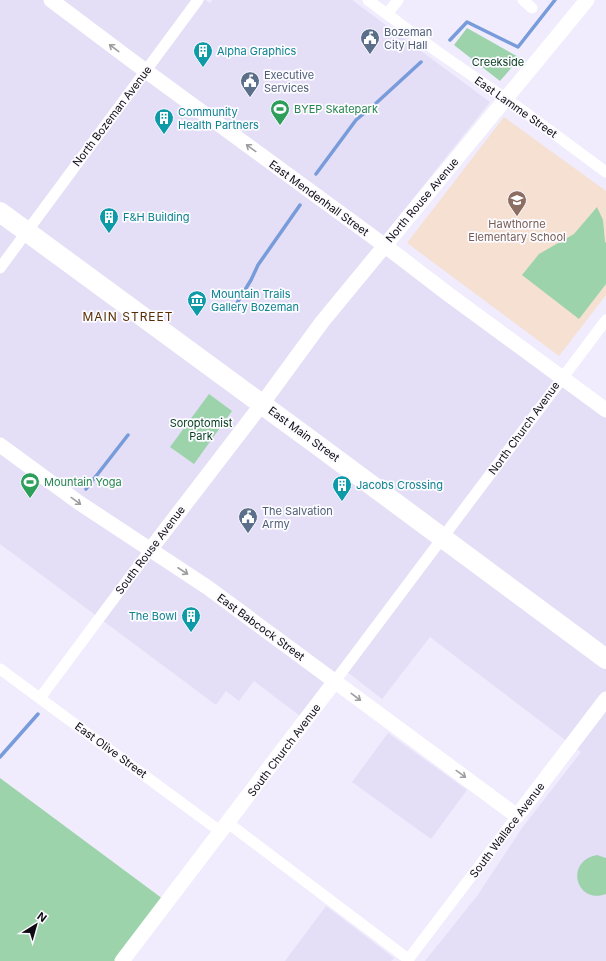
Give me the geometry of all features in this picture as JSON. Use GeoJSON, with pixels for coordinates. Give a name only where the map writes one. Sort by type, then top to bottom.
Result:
{"type":"FeatureCollection","features":[{"type":"Feature","properties":{"kind":"highway","name":"East Main Street"},"geometry":{"type":"LineString","coordinates":[[0,212],[444,538],[606,659]]}},
{"type":"Feature","properties":{"kind":"street","name":"East Mendenhall Street"},"geometry":{"type":"LineString","coordinates":[[51,0],[145,71],[384,245],[606,410]]}},
{"type":"Feature","properties":{"kind":"street","name":"North Bozeman Avenue"},"geometry":{"type":"LineString","coordinates":[[0,268],[198,0]]}},
{"type":"Feature","properties":{"kind":"street","name":"East Lamme Street"},"geometry":{"type":"LineString","coordinates":[[368,0],[606,172]]}},
{"type":"Feature","properties":{"kind":"street"},"geometry":{"type":"LineString","coordinates":[[387,14],[398,0]]}},
{"type":"Feature","properties":{"kind":"street"},"geometry":{"type":"LineString","coordinates":[[523,0],[532,8]]}},
{"type":"Feature","properties":{"kind":"street","name":"North Rouse Avenue"},"geometry":{"type":"LineString","coordinates":[[262,404],[322,322],[587,0]]}},
{"type":"Feature","properties":{"kind":"street","name":"North Church Avenue"},"geometry":{"type":"LineString","coordinates":[[444,538],[606,320]]}},
{"type":"Feature","properties":{"kind":"street","name":"South Rouse Avenue"},"geometry":{"type":"LineString","coordinates":[[40,698],[150,550],[262,404]]}},
{"type":"Feature","properties":{"kind":"street","name":"East Babcock Street"},"geometry":{"type":"LineString","coordinates":[[0,445],[78,502],[207,587],[517,816]]}},
{"type":"Feature","properties":{"kind":"street","name":"South Church Avenue"},"geometry":{"type":"LineString","coordinates":[[122,961],[225,828],[444,538]]}},
{"type":"Feature","properties":{"kind":"street","name":"East Olive Street"},"geometry":{"type":"LineString","coordinates":[[0,669],[225,828],[407,960]]}},
{"type":"Feature","properties":{"kind":"street","name":"South Wallace Avenue"},"geometry":{"type":"LineString","coordinates":[[407,960],[606,699]]}},
{"type":"Feature","properties":{"kind":"shaded area"},"geometry":{"type":"Polygon","coordinates":[[[0,0],[205,0],[210,3],[212,0],[352,0],[490,102],[375,246],[606,418],[606,961],[425,961],[477,896],[522,828],[581,752],[430,637],[382,699],[342,668],[304,719],[254,681],[239,701],[226,691],[216,705],[0,544],[0,0]]]}},
{"type":"Feature","properties":{"kind":"shaded area","name":"Hawthorne Elementary School"},"geometry":{"type":"Polygon","coordinates":[[[504,117],[606,191],[606,295],[559,356],[407,243],[504,117]]]}},
{"type":"Feature","properties":{"kind":"shaded area"},"geometry":{"type":"Polygon","coordinates":[[[388,733],[467,790],[431,839],[352,782],[388,733]]]}},
{"type":"Feature","properties":{"kind":"shaded area"},"geometry":{"type":"Polygon","coordinates":[[[326,906],[394,958],[391,961],[285,961],[326,906]]]}},
{"type":"Feature","properties":{"kind":"green space","name":"Creekside"},"geometry":{"type":"Polygon","coordinates":[[[467,28],[520,58],[500,81],[454,45],[467,28]]]}},
{"type":"Feature","properties":{"kind":"green space"},"geometry":{"type":"Polygon","coordinates":[[[597,207],[603,220],[606,243],[606,284],[579,319],[522,275],[539,254],[574,234],[597,207]]]}},
{"type":"Feature","properties":{"kind":"green space","name":"Soroptomist Park"},"geometry":{"type":"Polygon","coordinates":[[[209,394],[232,411],[194,464],[170,447],[209,394]]]}},
{"type":"Feature","properties":{"kind":"green space"},"geometry":{"type":"Polygon","coordinates":[[[0,778],[163,899],[116,961],[0,961],[0,778]]]}},
{"type":"Feature","properties":{"kind":"green space"},"geometry":{"type":"Polygon","coordinates":[[[597,855],[606,858],[606,894],[596,896],[587,893],[581,888],[577,873],[580,865],[587,859],[597,855]]]}},
{"type":"Feature","properties":{"kind":"waterway"},"geometry":{"type":"LineString","coordinates":[[450,40],[467,22],[518,47],[555,0]]}},
{"type":"Feature","properties":{"kind":"waterway"},"geometry":{"type":"LineString","coordinates":[[316,174],[356,120],[421,62]]}},
{"type":"Feature","properties":{"kind":"waterway"},"geometry":{"type":"LineString","coordinates":[[237,303],[258,265],[300,205]]}},
{"type":"Feature","properties":{"kind":"waterway"},"geometry":{"type":"LineString","coordinates":[[86,489],[128,435]]}},
{"type":"Feature","properties":{"kind":"waterway"},"geometry":{"type":"LineString","coordinates":[[0,757],[38,714]]}},
{"type":"Feature","properties":{"kind":"place","name":"Bozeman City Hall"},"geometry":{"type":"Point","coordinates":[370,55]}},
{"type":"Feature","properties":{"kind":"place","name":"Alpha Graphics"},"geometry":{"type":"Point","coordinates":[203,68]}},
{"type":"Feature","properties":{"kind":"place","name":"Executive Services"},"geometry":{"type":"Point","coordinates":[250,98]}},
{"type":"Feature","properties":{"kind":"place","name":"BYEP Skatepark"},"geometry":{"type":"Point","coordinates":[280,126]}},
{"type":"Feature","properties":{"kind":"place","name":"Community Health Partners"},"geometry":{"type":"Point","coordinates":[164,135]}},
{"type":"Feature","properties":{"kind":"place","name":"Hawthorne Elementary School"},"geometry":{"type":"Point","coordinates":[517,217]}},
{"type":"Feature","properties":{"kind":"place","name":"F&H Building"},"geometry":{"type":"Point","coordinates":[109,234]}},
{"type":"Feature","properties":{"kind":"place","name":"Mountain Trails Gallery Bozeman"},"geometry":{"type":"Point","coordinates":[197,317]}},
{"type":"Feature","properties":{"kind":"place","name":"Mountain Yoga"},"geometry":{"type":"Point","coordinates":[30,499]}},
{"type":"Feature","properties":{"kind":"place","name":"Jacobs Crossing"},"geometry":{"type":"Point","coordinates":[342,502]}},
{"type":"Feature","properties":{"kind":"place","name":"The Salvation Army"},"geometry":{"type":"Point","coordinates":[248,534]}},
{"type":"Feature","properties":{"kind":"place","name":"The Bowl"},"geometry":{"type":"Point","coordinates":[191,633]}},
{"type":"Feature","properties":{"kind":"district","name":"MAIN STREET"},"geometry":{"type":"Point","coordinates":[128,316]}}]}
